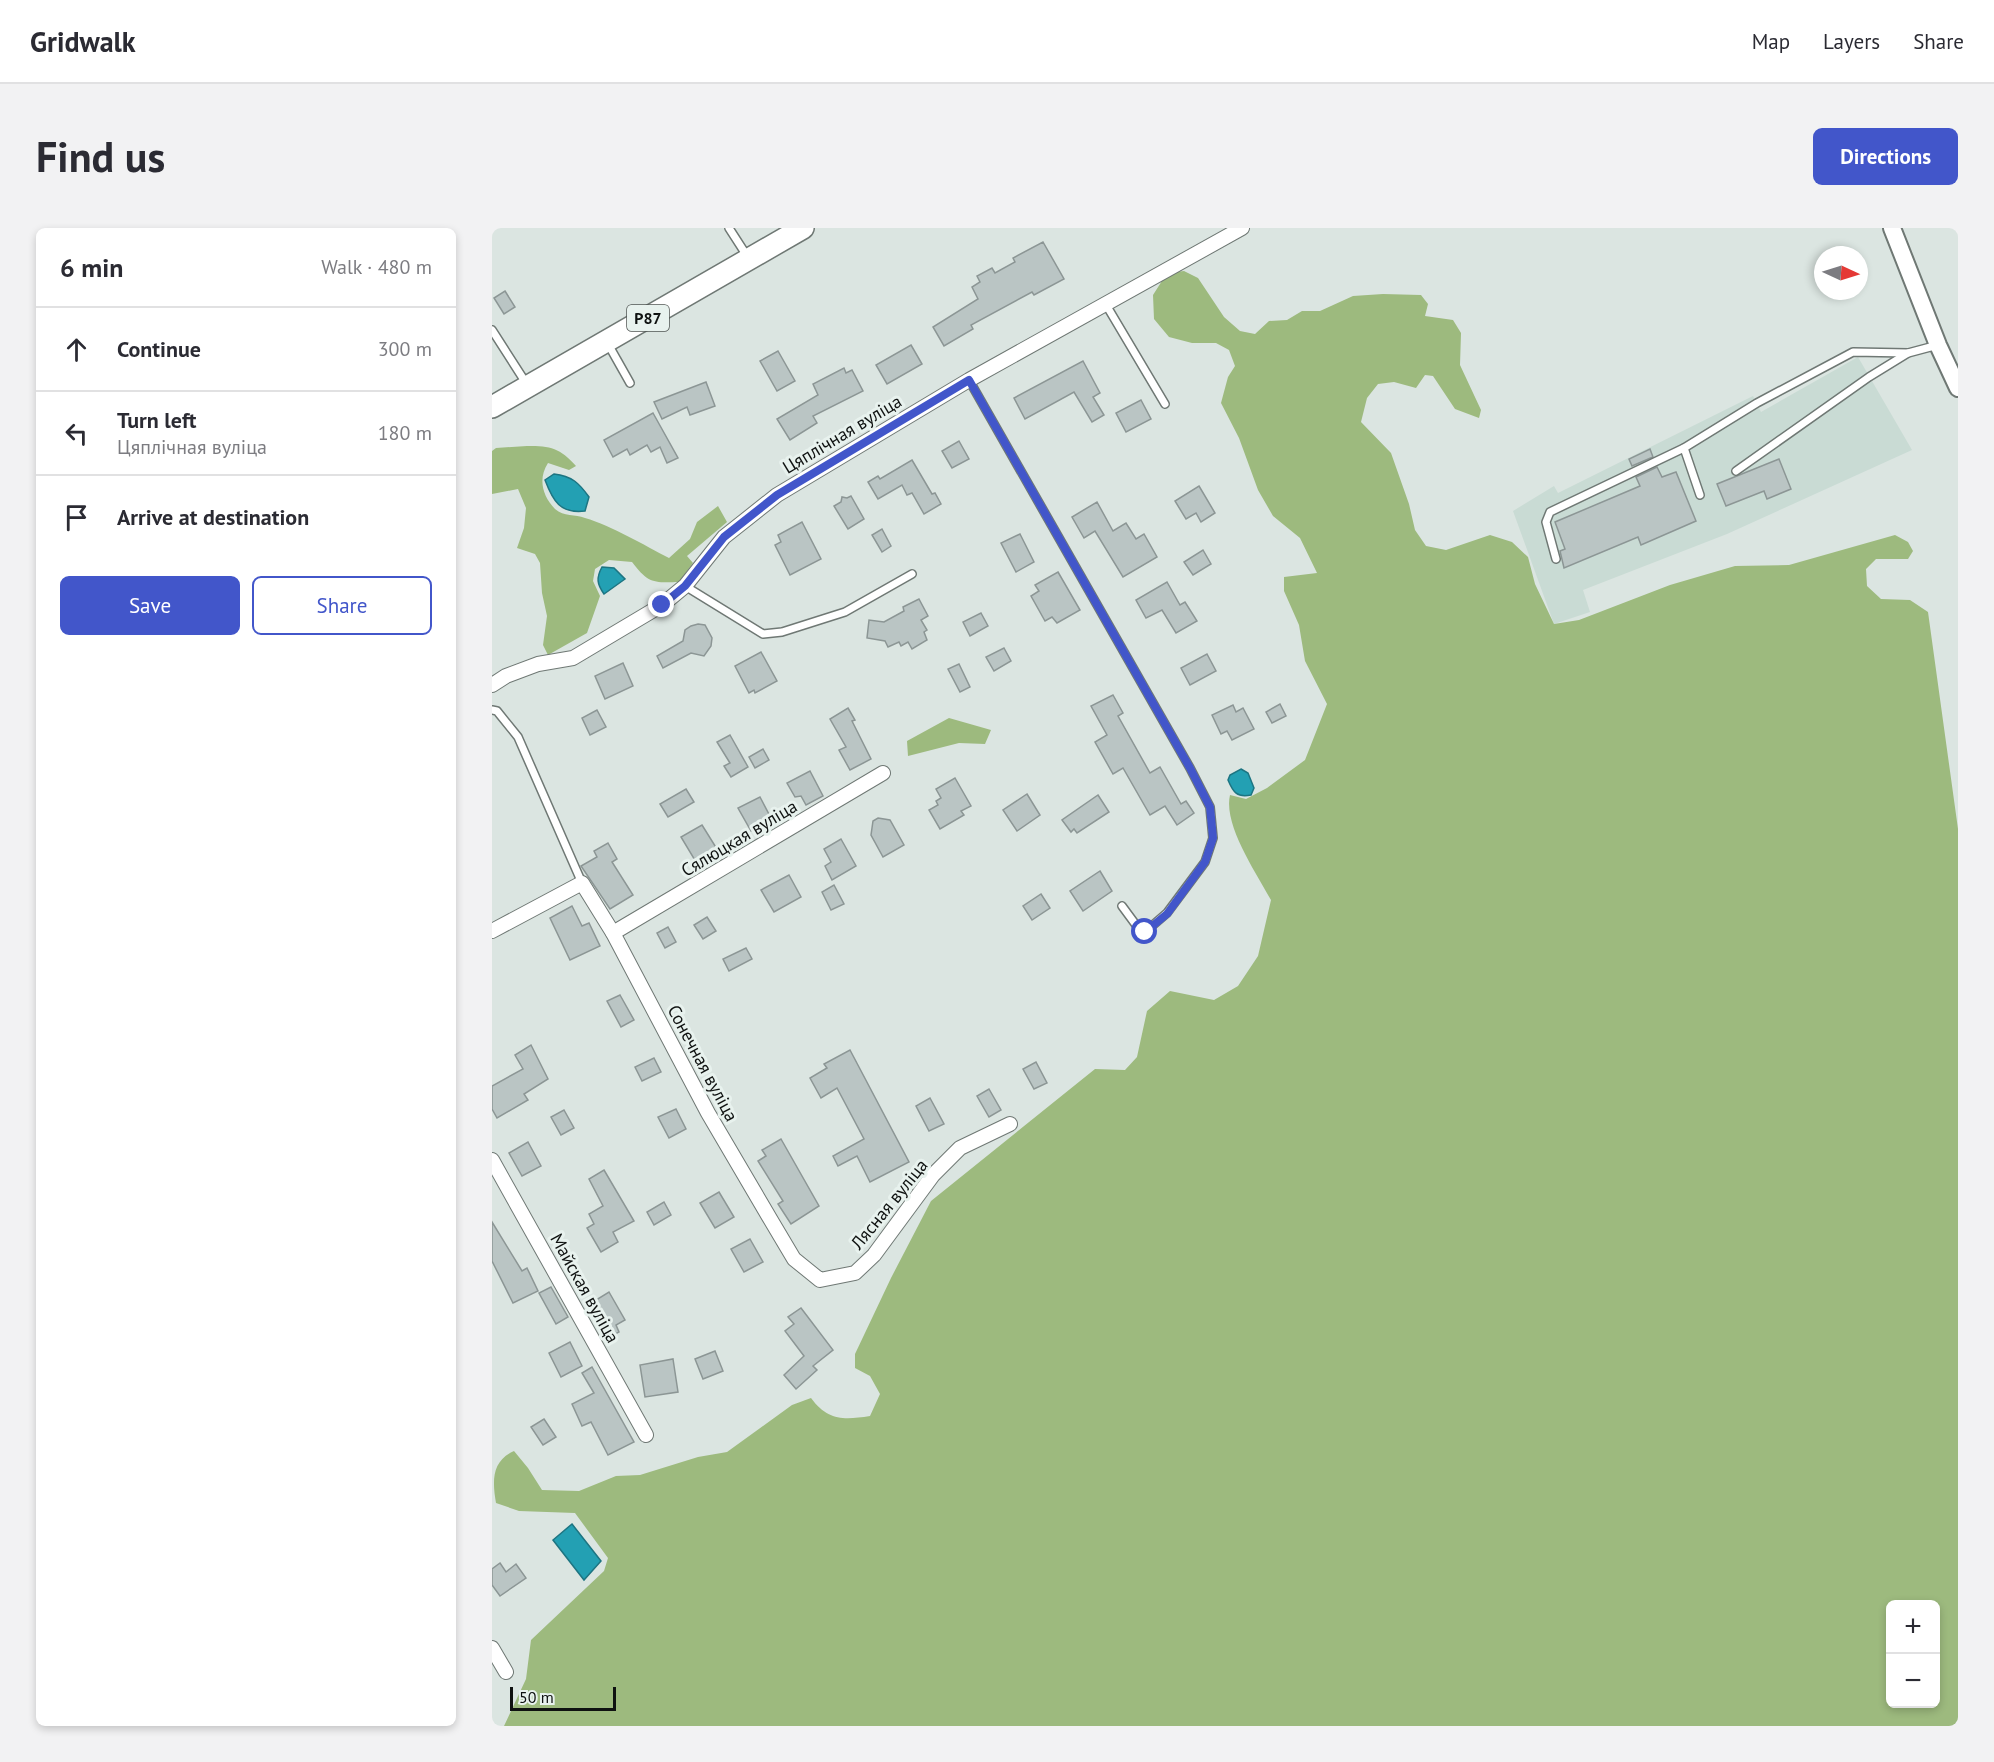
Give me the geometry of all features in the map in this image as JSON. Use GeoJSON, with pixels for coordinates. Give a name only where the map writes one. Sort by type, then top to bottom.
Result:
{"type":"FeatureCollection","features":[{"type":"Feature","properties":{"kind":"main road","name":"Р87"},"geometry":{"type":"LineString","coordinates":[[492,406],[803,228]]}},
{"type":"Feature","properties":{"kind":"street","name":"Цяплічная вуліца"},"geometry":{"type":"LineString","coordinates":[[492,685],[506,676],[538,664],[573,658],[662,605],[685,586],[724,537],[777,495],[969,380],[1242,228]]}},
{"type":"Feature","properties":{"kind":"street"},"geometry":{"type":"LineString","coordinates":[[1892,228],[1938,345],[1958,388]]}},
{"type":"Feature","properties":{"kind":"street","name":"Сялюцкая вуліца"},"geometry":{"type":"LineString","coordinates":[[613,933],[883,773]]}},
{"type":"Feature","properties":{"kind":"street"},"geometry":{"type":"LineString","coordinates":[[492,931],[582,882]]}},
{"type":"Feature","properties":{"kind":"street","name":"Сонечная вуліца"},"geometry":{"type":"LineString","coordinates":[[582,882],[613,933],[708,1113],[794,1259]]}},
{"type":"Feature","properties":{"kind":"street","name":"Лясная вуліца"},"geometry":{"type":"LineString","coordinates":[[794,1259],[820,1280],[855,1273],[874,1255],[933,1175],[960,1148],[1010,1124]]}},
{"type":"Feature","properties":{"kind":"street","name":"Майская вуліца"},"geometry":{"type":"LineString","coordinates":[[492,1160],[646,1435]]}},
{"type":"Feature","properties":{"kind":"street"},"geometry":{"type":"LineString","coordinates":[[492,1648],[506,1672]]}},
{"type":"Feature","properties":{"kind":"lane"},"geometry":{"type":"LineString","coordinates":[[729,228],[749,259]]}},
{"type":"Feature","properties":{"kind":"lane"},"geometry":{"type":"LineString","coordinates":[[1105,303],[1165,404]]}},
{"type":"Feature","properties":{"kind":"lane"},"geometry":{"type":"LineString","coordinates":[[492,330],[528,386]]}},
{"type":"Feature","properties":{"kind":"lane"},"geometry":{"type":"LineString","coordinates":[[607,342],[630,383]]}},
{"type":"Feature","properties":{"kind":"lane"},"geometry":{"type":"LineString","coordinates":[[1556,559],[1546,522],[1550,512],[1684,448],[1757,403],[1853,352],[1908,353],[1938,345]]}},
{"type":"Feature","properties":{"kind":"lane"},"geometry":{"type":"LineString","coordinates":[[1736,471],[1869,377],[1908,353]]}},
{"type":"Feature","properties":{"kind":"lane"},"geometry":{"type":"LineString","coordinates":[[969,380],[1210,807],[1213,838],[1205,862],[1167,914],[1145,932],[1136,925],[1122,906]]}},
{"type":"Feature","properties":{"kind":"lane"},"geometry":{"type":"LineString","coordinates":[[1684,448],[1700,495]]}},
{"type":"Feature","properties":{"kind":"lane"},"geometry":{"type":"LineString","coordinates":[[685,586],[763,634],[782,632],[845,612],[912,574]]}},
{"type":"Feature","properties":{"kind":"lane"},"geometry":{"type":"LineString","coordinates":[[492,710],[497,711],[518,737],[582,882]]}},
{"type":"Feature","properties":{"kind":"shaded area"},"geometry":{"type":"Polygon","coordinates":[[[1858,357],[1912,450],[1727,534],[1583,590],[1590,612],[1554,624],[1513,511],[1554,486],[1558,493],[1753,396],[1761,412],[1858,357]]]}},
{"type":"Feature","properties":{"kind":"green space"},"geometry":{"type":"Polygon","coordinates":[[[1184,271],[1198,278],[1224,317],[1240,331],[1255,334],[1269,321],[1287,320],[1302,311],[1320,311],[1353,296],[1421,295],[1428,304],[1425,316],[1453,320],[1461,333],[1460,365],[1481,410],[1479,418],[1455,409],[1433,376],[1425,375],[1416,388],[1394,382],[1378,384],[1367,398],[1361,422],[1391,453],[1409,504],[1415,530],[1426,546],[1446,550],[1490,535],[1512,542],[1528,557],[1535,584],[1554,624],[1579,620],[1670,585],[1735,566],[1789,565],[1895,535],[1908,542],[1913,551],[1908,559],[1876,559],[1866,569],[1867,586],[1881,599],[1910,600],[1928,612],[1958,829],[1958,1726],[504,1726],[526,1679],[531,1640],[604,1571],[608,1558],[575,1513],[519,1511],[496,1503],[494,1479],[501,1460],[514,1451],[542,1490],[579,1491],[616,1476],[640,1475],[698,1457],[727,1452],[792,1405],[811,1398],[817,1406],[830,1415],[844,1418],[870,1416],[880,1394],[870,1376],[855,1368],[855,1354],[931,1201],[1095,1069],[1125,1070],[1137,1057],[1147,1011],[1170,991],[1214,1000],[1238,986],[1258,956],[1271,900],[1236,835],[1229,807],[1230,795],[1246,799],[1267,788],[1305,760],[1327,704],[1305,661],[1299,625],[1284,591],[1284,577],[1317,573],[1300,538],[1273,516],[1258,490],[1239,438],[1221,403],[1228,377],[1235,366],[1229,350],[1216,343],[1192,343],[1169,337],[1154,319],[1153,295],[1167,273],[1184,271]]]}},
{"type":"Feature","properties":{"kind":"green space"},"geometry":{"type":"Polygon","coordinates":[[[527,446],[555,449],[576,466],[569,470],[548,463],[545,469],[542,481],[544,493],[555,509],[606,526],[669,558],[690,539],[697,522],[718,506],[727,522],[687,556],[693,563],[679,582],[657,582],[647,578],[632,562],[609,560],[595,569],[593,581],[600,596],[587,633],[548,655],[543,645],[547,616],[542,593],[540,563],[535,554],[517,548],[524,528],[526,508],[518,489],[492,494],[492,451],[496,448],[527,446]]]}},
{"type":"Feature","properties":{"kind":"green space"},"geometry":{"type":"Polygon","coordinates":[[[949,718],[991,730],[985,744],[959,743],[908,756],[907,741],[949,718]]]}},
{"type":"Feature","properties":{"kind":"water"},"geometry":{"type":"Polygon","coordinates":[[[554,474],[570,478],[582,488],[589,497],[585,511],[563,508],[555,500],[545,480],[554,474]]]}},
{"type":"Feature","properties":{"kind":"water"},"geometry":{"type":"Polygon","coordinates":[[[602,567],[614,568],[625,579],[604,594],[598,581],[602,567]]]}},
{"type":"Feature","properties":{"kind":"water"},"geometry":{"type":"Polygon","coordinates":[[[1241,769],[1248,773],[1254,788],[1251,795],[1242,796],[1236,793],[1228,780],[1230,775],[1241,769]]]}},
{"type":"Feature","properties":{"kind":"water"},"geometry":{"type":"Polygon","coordinates":[[[572,1524],[601,1561],[584,1580],[553,1540],[572,1524]]]}},
{"type":"Feature","properties":{"kind":"building"},"geometry":{"type":"Polygon","coordinates":[[[1043,242],[1064,279],[1034,295],[1032,292],[971,325],[973,329],[944,346],[933,327],[978,299],[972,287],[980,282],[977,276],[992,268],[995,273],[1015,262],[1013,258],[1043,242]]]}},
{"type":"Feature","properties":{"kind":"building"},"geometry":{"type":"Polygon","coordinates":[[[505,291],[515,307],[504,314],[494,298],[505,291]]]}},
{"type":"Feature","properties":{"kind":"building"},"geometry":{"type":"Polygon","coordinates":[[[911,345],[922,364],[887,384],[876,365],[911,345]]]}},
{"type":"Feature","properties":{"kind":"building"},"geometry":{"type":"Polygon","coordinates":[[[778,351],[795,381],[777,391],[760,361],[778,351]]]}},
{"type":"Feature","properties":{"kind":"building"},"geometry":{"type":"Polygon","coordinates":[[[1083,361],[1100,393],[1093,397],[1104,415],[1092,422],[1074,392],[1025,419],[1014,398],[1083,361]]]}},
{"type":"Feature","properties":{"kind":"building"},"geometry":{"type":"Polygon","coordinates":[[[844,368],[846,373],[852,370],[863,391],[813,416],[817,423],[790,440],[777,419],[818,395],[813,384],[844,368]]]}},
{"type":"Feature","properties":{"kind":"building"},"geometry":{"type":"Polygon","coordinates":[[[706,382],[715,406],[690,415],[687,407],[662,419],[654,402],[706,382]]]}},
{"type":"Feature","properties":{"kind":"building"},"geometry":{"type":"Polygon","coordinates":[[[1141,400],[1151,419],[1126,432],[1116,413],[1141,400]]]}},
{"type":"Feature","properties":{"kind":"building"},"geometry":{"type":"Polygon","coordinates":[[[653,413],[678,458],[667,463],[660,447],[651,452],[647,445],[630,455],[627,449],[613,457],[604,440],[653,413]]]}},
{"type":"Feature","properties":{"kind":"building"},"geometry":{"type":"Polygon","coordinates":[[[959,441],[969,459],[952,468],[942,451],[959,441]]]}},
{"type":"Feature","properties":{"kind":"building"},"geometry":{"type":"Polygon","coordinates":[[[1650,449],[1653,457],[1632,466],[1629,459],[1650,449]]]}},
{"type":"Feature","properties":{"kind":"building"},"geometry":{"type":"Polygon","coordinates":[[[1779,459],[1791,489],[1767,499],[1764,491],[1726,506],[1717,484],[1779,459]]]}},
{"type":"Feature","properties":{"kind":"building"},"geometry":{"type":"Polygon","coordinates":[[[912,460],[932,494],[935,493],[941,504],[924,514],[912,493],[907,495],[902,485],[878,499],[868,482],[878,476],[880,479],[912,460]]]}},
{"type":"Feature","properties":{"kind":"building"},"geometry":{"type":"Polygon","coordinates":[[[1657,467],[1662,477],[1676,472],[1696,521],[1641,545],[1638,537],[1564,568],[1560,551],[1565,549],[1555,522],[1640,486],[1636,477],[1657,467]]]}},
{"type":"Feature","properties":{"kind":"building"},"geometry":{"type":"Polygon","coordinates":[[[1199,486],[1215,513],[1201,522],[1196,513],[1186,519],[1175,501],[1199,486]]]}},
{"type":"Feature","properties":{"kind":"building"},"geometry":{"type":"Polygon","coordinates":[[[851,496],[864,519],[848,529],[834,506],[841,502],[842,497],[851,496]]]}},
{"type":"Feature","properties":{"kind":"building"},"geometry":{"type":"Polygon","coordinates":[[[1097,502],[1113,531],[1126,523],[1136,539],[1144,534],[1157,557],[1123,577],[1095,531],[1084,538],[1072,517],[1097,502]]]}},
{"type":"Feature","properties":{"kind":"building"},"geometry":{"type":"Polygon","coordinates":[[[802,522],[821,559],[790,575],[775,545],[781,542],[778,535],[802,522]]]}},
{"type":"Feature","properties":{"kind":"building"},"geometry":{"type":"Polygon","coordinates":[[[882,529],[891,546],[882,552],[872,535],[882,529]]]}},
{"type":"Feature","properties":{"kind":"building"},"geometry":{"type":"Polygon","coordinates":[[[1020,534],[1034,562],[1016,572],[1001,543],[1020,534]]]}},
{"type":"Feature","properties":{"kind":"building"},"geometry":{"type":"Polygon","coordinates":[[[1203,550],[1211,564],[1193,575],[1184,562],[1203,550]]]}},
{"type":"Feature","properties":{"kind":"building"},"geometry":{"type":"Polygon","coordinates":[[[1058,572],[1080,610],[1057,623],[1052,617],[1045,621],[1031,596],[1039,591],[1035,585],[1058,572]]]}},
{"type":"Feature","properties":{"kind":"building"},"geometry":{"type":"Polygon","coordinates":[[[1167,582],[1180,605],[1185,602],[1197,621],[1176,633],[1162,610],[1146,618],[1136,600],[1167,582]]]}},
{"type":"Feature","properties":{"kind":"building"},"geometry":{"type":"Polygon","coordinates":[[[919,599],[928,616],[921,620],[927,630],[924,632],[927,640],[912,649],[908,642],[901,646],[899,642],[888,647],[885,641],[867,638],[869,620],[884,622],[904,611],[903,607],[919,599]]]}},
{"type":"Feature","properties":{"kind":"building"},"geometry":{"type":"Polygon","coordinates":[[[981,613],[988,626],[970,636],[963,622],[981,613]]]}},
{"type":"Feature","properties":{"kind":"building"},"geometry":{"type":"Polygon","coordinates":[[[698,624],[705,625],[712,638],[711,646],[704,656],[691,653],[663,668],[657,656],[683,641],[685,630],[698,624]]]}},
{"type":"Feature","properties":{"kind":"building"},"geometry":{"type":"Polygon","coordinates":[[[1004,648],[1011,661],[994,671],[986,657],[1004,648]]]}},
{"type":"Feature","properties":{"kind":"building"},"geometry":{"type":"Polygon","coordinates":[[[761,652],[777,681],[755,693],[754,690],[749,693],[735,666],[761,652]]]}},
{"type":"Feature","properties":{"kind":"building"},"geometry":{"type":"Polygon","coordinates":[[[1207,654],[1216,671],[1190,685],[1181,668],[1207,654]]]}},
{"type":"Feature","properties":{"kind":"building"},"geometry":{"type":"Polygon","coordinates":[[[623,663],[633,686],[605,699],[595,676],[623,663]]]}},
{"type":"Feature","properties":{"kind":"building"},"geometry":{"type":"Polygon","coordinates":[[[959,664],[970,687],[960,692],[948,669],[959,664]]]}},
{"type":"Feature","properties":{"kind":"building"},"geometry":{"type":"Polygon","coordinates":[[[1113,695],[1123,713],[1118,716],[1150,773],[1160,767],[1181,804],[1186,801],[1194,813],[1177,825],[1165,806],[1150,815],[1123,768],[1113,774],[1095,742],[1107,735],[1091,706],[1113,695]]]}},
{"type":"Feature","properties":{"kind":"building"},"geometry":{"type":"Polygon","coordinates":[[[1280,704],[1286,716],[1272,723],[1266,712],[1280,704]]]}},
{"type":"Feature","properties":{"kind":"building"},"geometry":{"type":"Polygon","coordinates":[[[1233,705],[1236,712],[1243,708],[1254,729],[1232,740],[1227,731],[1221,734],[1212,715],[1233,705]]]}},
{"type":"Feature","properties":{"kind":"building"},"geometry":{"type":"Polygon","coordinates":[[[848,708],[871,759],[850,770],[839,750],[846,747],[830,719],[848,708]]]}},
{"type":"Feature","properties":{"kind":"building"},"geometry":{"type":"Polygon","coordinates":[[[597,710],[606,727],[590,735],[582,718],[597,710]]]}},
{"type":"Feature","properties":{"kind":"building"},"geometry":{"type":"Polygon","coordinates":[[[730,735],[748,767],[731,777],[724,766],[730,763],[717,742],[730,735]]]}},
{"type":"Feature","properties":{"kind":"building"},"geometry":{"type":"Polygon","coordinates":[[[763,749],[769,760],[755,768],[749,757],[763,749]]]}},
{"type":"Feature","properties":{"kind":"building"},"geometry":{"type":"Polygon","coordinates":[[[810,771],[823,796],[806,805],[801,796],[795,797],[787,783],[810,771]]]}},
{"type":"Feature","properties":{"kind":"building"},"geometry":{"type":"Polygon","coordinates":[[[955,778],[971,806],[961,811],[964,815],[940,829],[929,810],[938,805],[936,801],[941,798],[936,789],[955,778]]]}},
{"type":"Feature","properties":{"kind":"building"},"geometry":{"type":"Polygon","coordinates":[[[686,789],[694,802],[668,817],[660,804],[686,789]]]}},
{"type":"Feature","properties":{"kind":"building"},"geometry":{"type":"Polygon","coordinates":[[[1027,794],[1040,815],[1017,831],[1003,810],[1027,794]]]}},
{"type":"Feature","properties":{"kind":"building"},"geometry":{"type":"Polygon","coordinates":[[[1098,795],[1109,812],[1077,833],[1074,829],[1071,832],[1062,820],[1098,795]]]}},
{"type":"Feature","properties":{"kind":"building"},"geometry":{"type":"Polygon","coordinates":[[[760,797],[772,820],[751,831],[738,808],[760,797]]]}},
{"type":"Feature","properties":{"kind":"building"},"geometry":{"type":"Polygon","coordinates":[[[878,818],[890,820],[904,845],[883,857],[871,835],[873,821],[878,818]]]}},
{"type":"Feature","properties":{"kind":"building"},"geometry":{"type":"Polygon","coordinates":[[[702,825],[717,849],[696,862],[681,837],[702,825]]]}},
{"type":"Feature","properties":{"kind":"building"},"geometry":{"type":"Polygon","coordinates":[[[841,839],[856,866],[832,880],[825,866],[831,862],[824,849],[841,839]]]}},
{"type":"Feature","properties":{"kind":"building"},"geometry":{"type":"Polygon","coordinates":[[[608,843],[617,859],[612,862],[633,895],[610,909],[581,866],[597,857],[594,851],[608,843]]]}},
{"type":"Feature","properties":{"kind":"building"},"geometry":{"type":"Polygon","coordinates":[[[1100,871],[1112,891],[1083,911],[1070,891],[1100,871]]]}},
{"type":"Feature","properties":{"kind":"building"},"geometry":{"type":"Polygon","coordinates":[[[789,875],[801,897],[774,912],[761,890],[789,875]]]}},
{"type":"Feature","properties":{"kind":"building"},"geometry":{"type":"Polygon","coordinates":[[[834,885],[844,904],[831,910],[822,892],[834,885]]]}},
{"type":"Feature","properties":{"kind":"building"},"geometry":{"type":"Polygon","coordinates":[[[1041,894],[1050,908],[1032,920],[1023,906],[1041,894]]]}},
{"type":"Feature","properties":{"kind":"building"},"geometry":{"type":"Polygon","coordinates":[[[572,906],[582,926],[589,923],[600,946],[570,960],[550,918],[572,906]]]}},
{"type":"Feature","properties":{"kind":"building"},"geometry":{"type":"Polygon","coordinates":[[[707,917],[716,931],[703,939],[694,925],[707,917]]]}},
{"type":"Feature","properties":{"kind":"building"},"geometry":{"type":"Polygon","coordinates":[[[668,927],[676,942],[665,948],[657,933],[668,927]]]}},
{"type":"Feature","properties":{"kind":"building"},"geometry":{"type":"Polygon","coordinates":[[[746,948],[752,959],[729,971],[723,959],[746,948]]]}},
{"type":"Feature","properties":{"kind":"building"},"geometry":{"type":"Polygon","coordinates":[[[620,995],[634,1020],[621,1027],[607,1001],[620,995]]]}},
{"type":"Feature","properties":{"kind":"building"},"geometry":{"type":"Polygon","coordinates":[[[531,1045],[548,1079],[524,1094],[528,1100],[497,1118],[492,1109],[492,1086],[523,1069],[515,1055],[531,1045]]]}},
{"type":"Feature","properties":{"kind":"building"},"geometry":{"type":"Polygon","coordinates":[[[850,1050],[909,1162],[870,1182],[857,1156],[838,1166],[833,1156],[864,1139],[837,1088],[821,1098],[810,1078],[827,1068],[824,1064],[850,1050]]]}},
{"type":"Feature","properties":{"kind":"building"},"geometry":{"type":"Polygon","coordinates":[[[654,1058],[661,1072],[642,1081],[635,1067],[654,1058]]]}},
{"type":"Feature","properties":{"kind":"building"},"geometry":{"type":"Polygon","coordinates":[[[1036,1062],[1047,1083],[1034,1089],[1023,1069],[1036,1062]]]}},
{"type":"Feature","properties":{"kind":"building"},"geometry":{"type":"Polygon","coordinates":[[[989,1089],[1001,1110],[989,1117],[977,1096],[989,1089]]]}},
{"type":"Feature","properties":{"kind":"building"},"geometry":{"type":"Polygon","coordinates":[[[930,1098],[944,1124],[929,1131],[916,1106],[930,1098]]]}},
{"type":"Feature","properties":{"kind":"building"},"geometry":{"type":"Polygon","coordinates":[[[676,1109],[686,1129],[669,1138],[658,1117],[676,1109]]]}},
{"type":"Feature","properties":{"kind":"building"},"geometry":{"type":"Polygon","coordinates":[[[564,1110],[574,1128],[561,1135],[551,1117],[564,1110]]]}},
{"type":"Feature","properties":{"kind":"building"},"geometry":{"type":"Polygon","coordinates":[[[781,1139],[819,1206],[791,1224],[778,1204],[783,1201],[758,1161],[766,1156],[762,1150],[781,1139]]]}},
{"type":"Feature","properties":{"kind":"building"},"geometry":{"type":"Polygon","coordinates":[[[528,1142],[541,1166],[522,1176],[509,1153],[528,1142]]]}},
{"type":"Feature","properties":{"kind":"building"},"geometry":{"type":"Polygon","coordinates":[[[604,1170],[634,1221],[613,1232],[618,1242],[601,1252],[587,1228],[594,1224],[589,1214],[603,1206],[589,1179],[604,1170]]]}},
{"type":"Feature","properties":{"kind":"building"},"geometry":{"type":"Polygon","coordinates":[[[719,1192],[734,1217],[715,1228],[700,1203],[719,1192]]]}},
{"type":"Feature","properties":{"kind":"building"},"geometry":{"type":"Polygon","coordinates":[[[664,1202],[671,1215],[654,1225],[647,1212],[664,1202]]]}},
{"type":"Feature","properties":{"kind":"building"},"geometry":{"type":"Polygon","coordinates":[[[492,1222],[522,1271],[527,1268],[538,1291],[513,1303],[492,1261],[492,1222]]]}},
{"type":"Feature","properties":{"kind":"building"},"geometry":{"type":"Polygon","coordinates":[[[750,1239],[763,1262],[744,1272],[731,1249],[750,1239]]]}},
{"type":"Feature","properties":{"kind":"building"},"geometry":{"type":"Polygon","coordinates":[[[551,1287],[568,1317],[556,1324],[539,1293],[551,1287]]]}},
{"type":"Feature","properties":{"kind":"building"},"geometry":{"type":"Polygon","coordinates":[[[609,1292],[625,1320],[616,1325],[619,1332],[608,1338],[592,1310],[599,1306],[596,1300],[609,1292]]]}},
{"type":"Feature","properties":{"kind":"building"},"geometry":{"type":"Polygon","coordinates":[[[801,1308],[833,1350],[813,1366],[817,1370],[796,1389],[784,1375],[804,1356],[785,1331],[794,1324],[788,1317],[801,1308]]]}},
{"type":"Feature","properties":{"kind":"building"},"geometry":{"type":"Polygon","coordinates":[[[570,1342],[582,1366],[561,1377],[549,1353],[570,1342]]]}},
{"type":"Feature","properties":{"kind":"building"},"geometry":{"type":"Polygon","coordinates":[[[715,1351],[723,1371],[703,1379],[695,1359],[715,1351]]]}},
{"type":"Feature","properties":{"kind":"building"},"geometry":{"type":"Polygon","coordinates":[[[673,1359],[678,1392],[645,1397],[640,1365],[673,1359]]]}},
{"type":"Feature","properties":{"kind":"building"},"geometry":{"type":"Polygon","coordinates":[[[592,1367],[634,1442],[608,1455],[591,1422],[582,1426],[572,1404],[594,1393],[582,1373],[592,1367]]]}},
{"type":"Feature","properties":{"kind":"building"},"geometry":{"type":"Polygon","coordinates":[[[544,1419],[556,1437],[543,1445],[531,1427],[544,1419]]]}},
{"type":"Feature","properties":{"kind":"building"},"geometry":{"type":"Polygon","coordinates":[[[500,1563],[506,1572],[516,1564],[526,1578],[500,1596],[492,1585],[492,1569],[500,1563]]]}},
{"type":"Feature","properties":{"kind":"route"},"geometry":{"type":"LineString","coordinates":[[662,605],[685,586],[724,537],[777,495],[969,380],[1210,807],[1213,838],[1205,862],[1167,914],[1145,932]]}}]}
